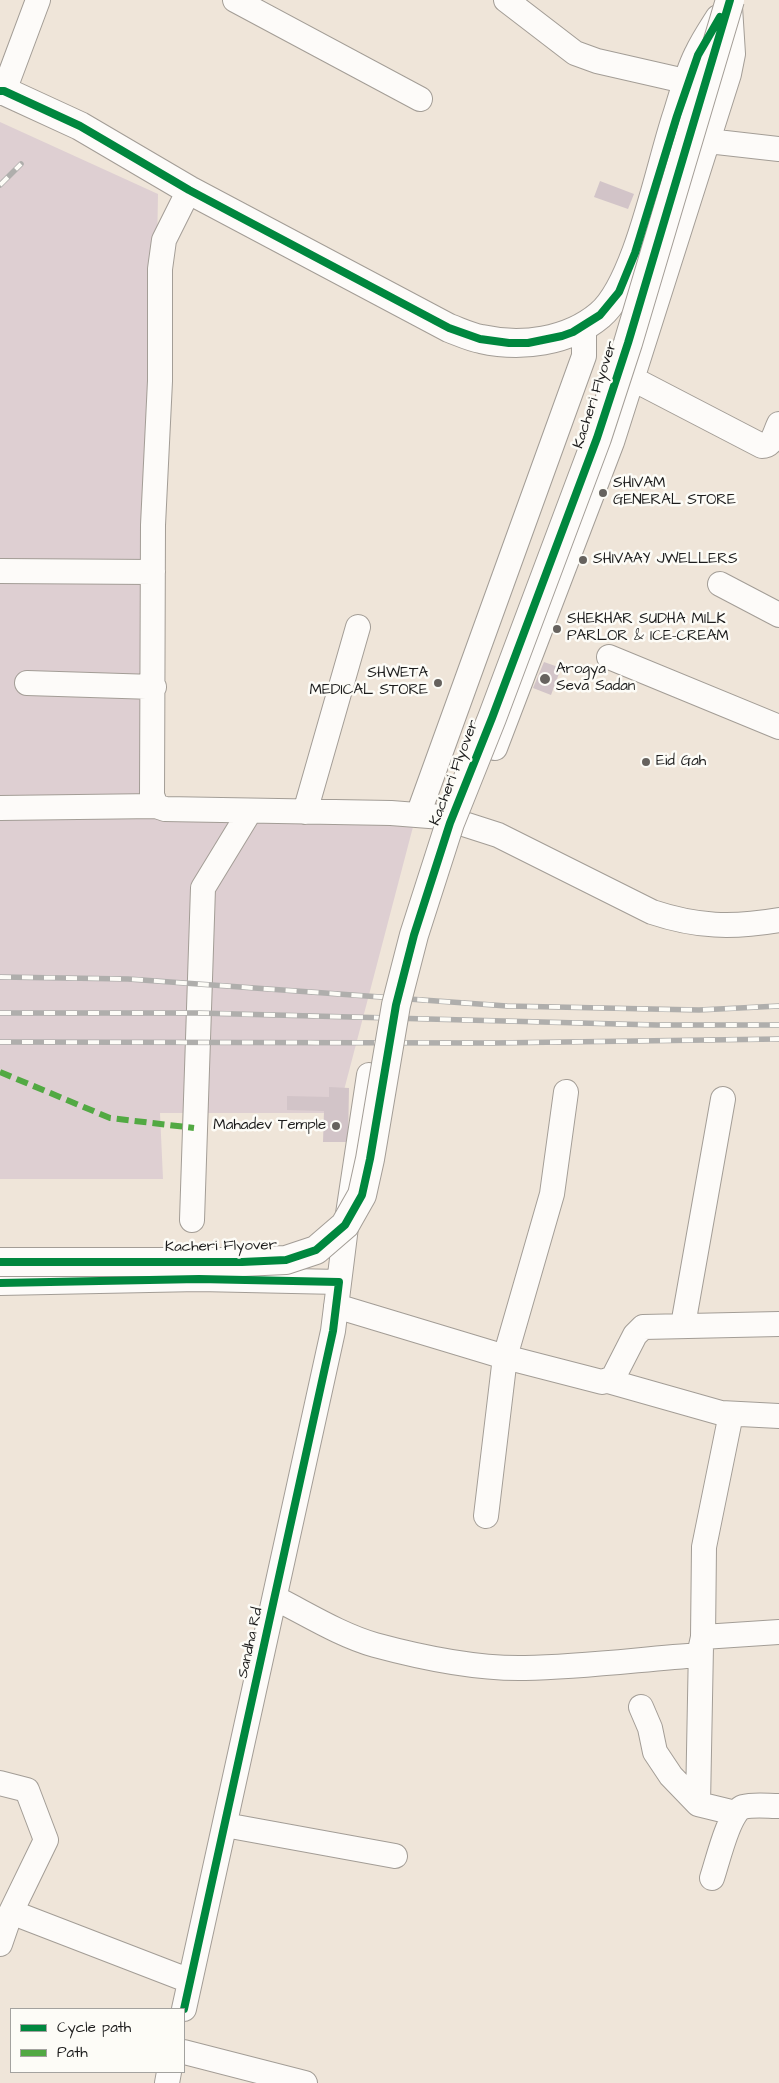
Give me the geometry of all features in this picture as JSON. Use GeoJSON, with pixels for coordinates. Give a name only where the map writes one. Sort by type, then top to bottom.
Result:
{"type":"FeatureCollection","features":[{"type":"Feature","properties":{"kind":"main road"},"geometry":{"type":"LineString","coordinates":[[2,91],[80,126],[189,190],[449,328],[472,336],[509,344],[528,343],[562,336],[584,326],[600,315],[619,292],[636,253],[676,116],[698,56],[730,0]]}},
{"type":"Feature","properties":{"kind":"main road","name":"Kacheri Flyover"},"geometry":{"type":"LineString","coordinates":[[0,1262],[242,1262],[286,1260],[316,1250],[345,1226],[362,1195],[396,1005],[414,936],[450,822],[492,718],[597,438],[628,343],[730,0]]}},
{"type":"Feature","properties":{"kind":"street"},"geometry":{"type":"LineString","coordinates":[[235,0],[420,99]]}},
{"type":"Feature","properties":{"kind":"street"},"geometry":{"type":"LineString","coordinates":[[506,0],[574,53],[597,61],[689,82]]}},
{"type":"Feature","properties":{"kind":"street"},"geometry":{"type":"LineString","coordinates":[[464,824],[533,653],[612,442],[633,379],[729,74],[732,54],[730,0]]}},
{"type":"Feature","properties":{"kind":"street"},"geometry":{"type":"LineString","coordinates":[[2,91],[35,10]]}},
{"type":"Feature","properties":{"kind":"street"},"geometry":{"type":"LineString","coordinates":[[708,141],[779,149]]}},
{"type":"Feature","properties":{"kind":"street"},"geometry":{"type":"LineString","coordinates":[[156,806],[152,795],[154,687],[153,572],[160,381],[159,296],[161,256],[169,228],[189,190]]}},
{"type":"Feature","properties":{"kind":"street"},"geometry":{"type":"LineString","coordinates":[[418,814],[584,356],[584,326]]}},
{"type":"Feature","properties":{"kind":"street"},"geometry":{"type":"LineString","coordinates":[[633,379],[762,446],[767,446],[770,443],[779,424]]}},
{"type":"Feature","properties":{"kind":"street"},"geometry":{"type":"LineString","coordinates":[[0,571],[153,572]]}},
{"type":"Feature","properties":{"kind":"street"},"geometry":{"type":"LineString","coordinates":[[720,584],[779,615]]}},
{"type":"Feature","properties":{"kind":"street"},"geometry":{"type":"LineString","coordinates":[[305,812],[358,627]]}},
{"type":"Feature","properties":{"kind":"street"},"geometry":{"type":"LineString","coordinates":[[609,657],[779,727]]}},
{"type":"Feature","properties":{"kind":"street"},"geometry":{"type":"LineString","coordinates":[[28,683],[154,687]]}},
{"type":"Feature","properties":{"kind":"street"},"geometry":{"type":"LineString","coordinates":[[0,808],[156,806],[165,809],[418,814],[442,817],[498,835],[652,912],[678,921],[730,926],[779,920]]}},
{"type":"Feature","properties":{"kind":"street"},"geometry":{"type":"LineString","coordinates":[[192,1220],[202,888],[250,810]]}},
{"type":"Feature","properties":{"kind":"street","name":"Sandha Rd"},"geometry":{"type":"LineString","coordinates":[[184,2008],[333,1331],[369,1075]]}},
{"type":"Feature","properties":{"kind":"street"},"geometry":{"type":"LineString","coordinates":[[486,1516],[505,1357],[552,1194],[566,1092]]}},
{"type":"Feature","properties":{"kind":"street"},"geometry":{"type":"LineString","coordinates":[[684,1325],[723,1099]]}},
{"type":"Feature","properties":{"kind":"street"},"geometry":{"type":"LineString","coordinates":[[0,1283],[199,1279],[339,1282]]}},
{"type":"Feature","properties":{"kind":"street"},"geometry":{"type":"LineString","coordinates":[[336,1306],[595,1382],[608,1381],[721,1413],[779,1416]]}},
{"type":"Feature","properties":{"kind":"street"},"geometry":{"type":"LineString","coordinates":[[608,1381],[617,1372],[638,1330],[649,1326],[779,1324]]}},
{"type":"Feature","properties":{"kind":"street"},"geometry":{"type":"LineString","coordinates":[[698,1804],[704,1547],[732,1414]]}},
{"type":"Feature","properties":{"kind":"street"},"geometry":{"type":"LineString","coordinates":[[275,1598],[345,1634],[374,1645],[426,1657],[481,1666],[525,1668],[702,1646],[779,1632]]}},
{"type":"Feature","properties":{"kind":"street"},"geometry":{"type":"LineString","coordinates":[[641,1707],[650,1728],[655,1752],[671,1776],[698,1804],[735,1814]]}},
{"type":"Feature","properties":{"kind":"street"},"geometry":{"type":"LineString","coordinates":[[0,1783],[28,1790],[46,1840],[11,1912],[0,1944]]}},
{"type":"Feature","properties":{"kind":"street"},"geometry":{"type":"LineString","coordinates":[[712,1878],[735,1814],[743,1807],[779,1806]]}},
{"type":"Feature","properties":{"kind":"street"},"geometry":{"type":"LineString","coordinates":[[225,1825],[395,1856]]}},
{"type":"Feature","properties":{"kind":"street"},"geometry":{"type":"LineString","coordinates":[[11,1912],[190,1981]]}},
{"type":"Feature","properties":{"kind":"street"},"geometry":{"type":"LineString","coordinates":[[185,2052],[305,2083]]}},
{"type":"Feature","properties":{"kind":"shaded area"},"geometry":{"type":"Polygon","coordinates":[[[0,122],[158,194],[147,815],[414,823],[338,1113],[160,1113],[163,1179],[0,1179],[0,122]]]}},
{"type":"Feature","properties":{"kind":"building"},"geometry":{"type":"Polygon","coordinates":[[[600,181],[634,194],[628,209],[594,197],[600,181]]]}},
{"type":"Feature","properties":{"kind":"building"},"geometry":{"type":"Polygon","coordinates":[[[544,662],[561,668],[551,695],[533,688],[544,662]]]}},
{"type":"Feature","properties":{"kind":"building","name":"Mahadev Temple"},"geometry":{"type":"Polygon","coordinates":[[[329,1087],[349,1088],[348,1142],[323,1142],[324,1111],[287,1110],[287,1096],[329,1097],[329,1087]]]}},
{"type":"Feature","properties":{"kind":"railway"},"geometry":{"type":"LineString","coordinates":[[0,185],[21,164]]}},
{"type":"Feature","properties":{"kind":"railway"},"geometry":{"type":"LineString","coordinates":[[0,977],[128,979],[507,1006],[699,1010],[779,1006]]}},
{"type":"Feature","properties":{"kind":"railway"},"geometry":{"type":"LineString","coordinates":[[0,1013],[198,1013],[657,1025],[779,1025]]}},
{"type":"Feature","properties":{"kind":"railway"},"geometry":{"type":"LineString","coordinates":[[0,1042],[493,1043],[779,1039]]}},
{"type":"Feature","properties":{"kind":"marked path"},"geometry":{"type":"LineString","coordinates":[[0,1072],[110,1118],[194,1128]]}},
{"type":"Feature","properties":{"kind":"cycle path"},"geometry":{"type":"LineString","coordinates":[[0,1262],[242,1262],[286,1260],[316,1250],[345,1225],[362,1195],[370,1159],[396,1005],[414,935],[450,823],[492,718],[597,438],[628,343],[730,0]]}},
{"type":"Feature","properties":{"kind":"cycle path"},"geometry":{"type":"LineString","coordinates":[[0,91],[4,91],[80,126],[189,190],[449,328],[480,339],[509,343],[528,343],[573,332],[600,315],[619,292],[635,253],[677,116],[698,55],[720,17]]}},
{"type":"Feature","properties":{"kind":"cycle path"},"geometry":{"type":"LineString","coordinates":[[0,1283],[199,1279],[339,1282],[333,1331],[184,2008]]}},
{"type":"Feature","properties":{"kind":"place","name":"SHIVAM GENERAL STORE"},"geometry":{"type":"Point","coordinates":[603,493]}},
{"type":"Feature","properties":{"kind":"place","name":"SHIVAAY JWELLERS"},"geometry":{"type":"Point","coordinates":[583,560]}},
{"type":"Feature","properties":{"kind":"place","name":"SHEKHAR SUDHA MILK PARLOR & ICE-CREAM"},"geometry":{"type":"Point","coordinates":[557,629]}},
{"type":"Feature","properties":{"kind":"place","name":"Arogya Seva Sadan"},"geometry":{"type":"Point","coordinates":[545,679]}},
{"type":"Feature","properties":{"kind":"place","name":"SHWETA MEDICAL STORE"},"geometry":{"type":"Point","coordinates":[438,683]}},
{"type":"Feature","properties":{"kind":"place","name":"Eid Gah"},"geometry":{"type":"Point","coordinates":[646,762]}},
{"type":"Feature","properties":{"kind":"place","name":"Mahadev Temple"},"geometry":{"type":"Point","coordinates":[336,1126]}}]}
